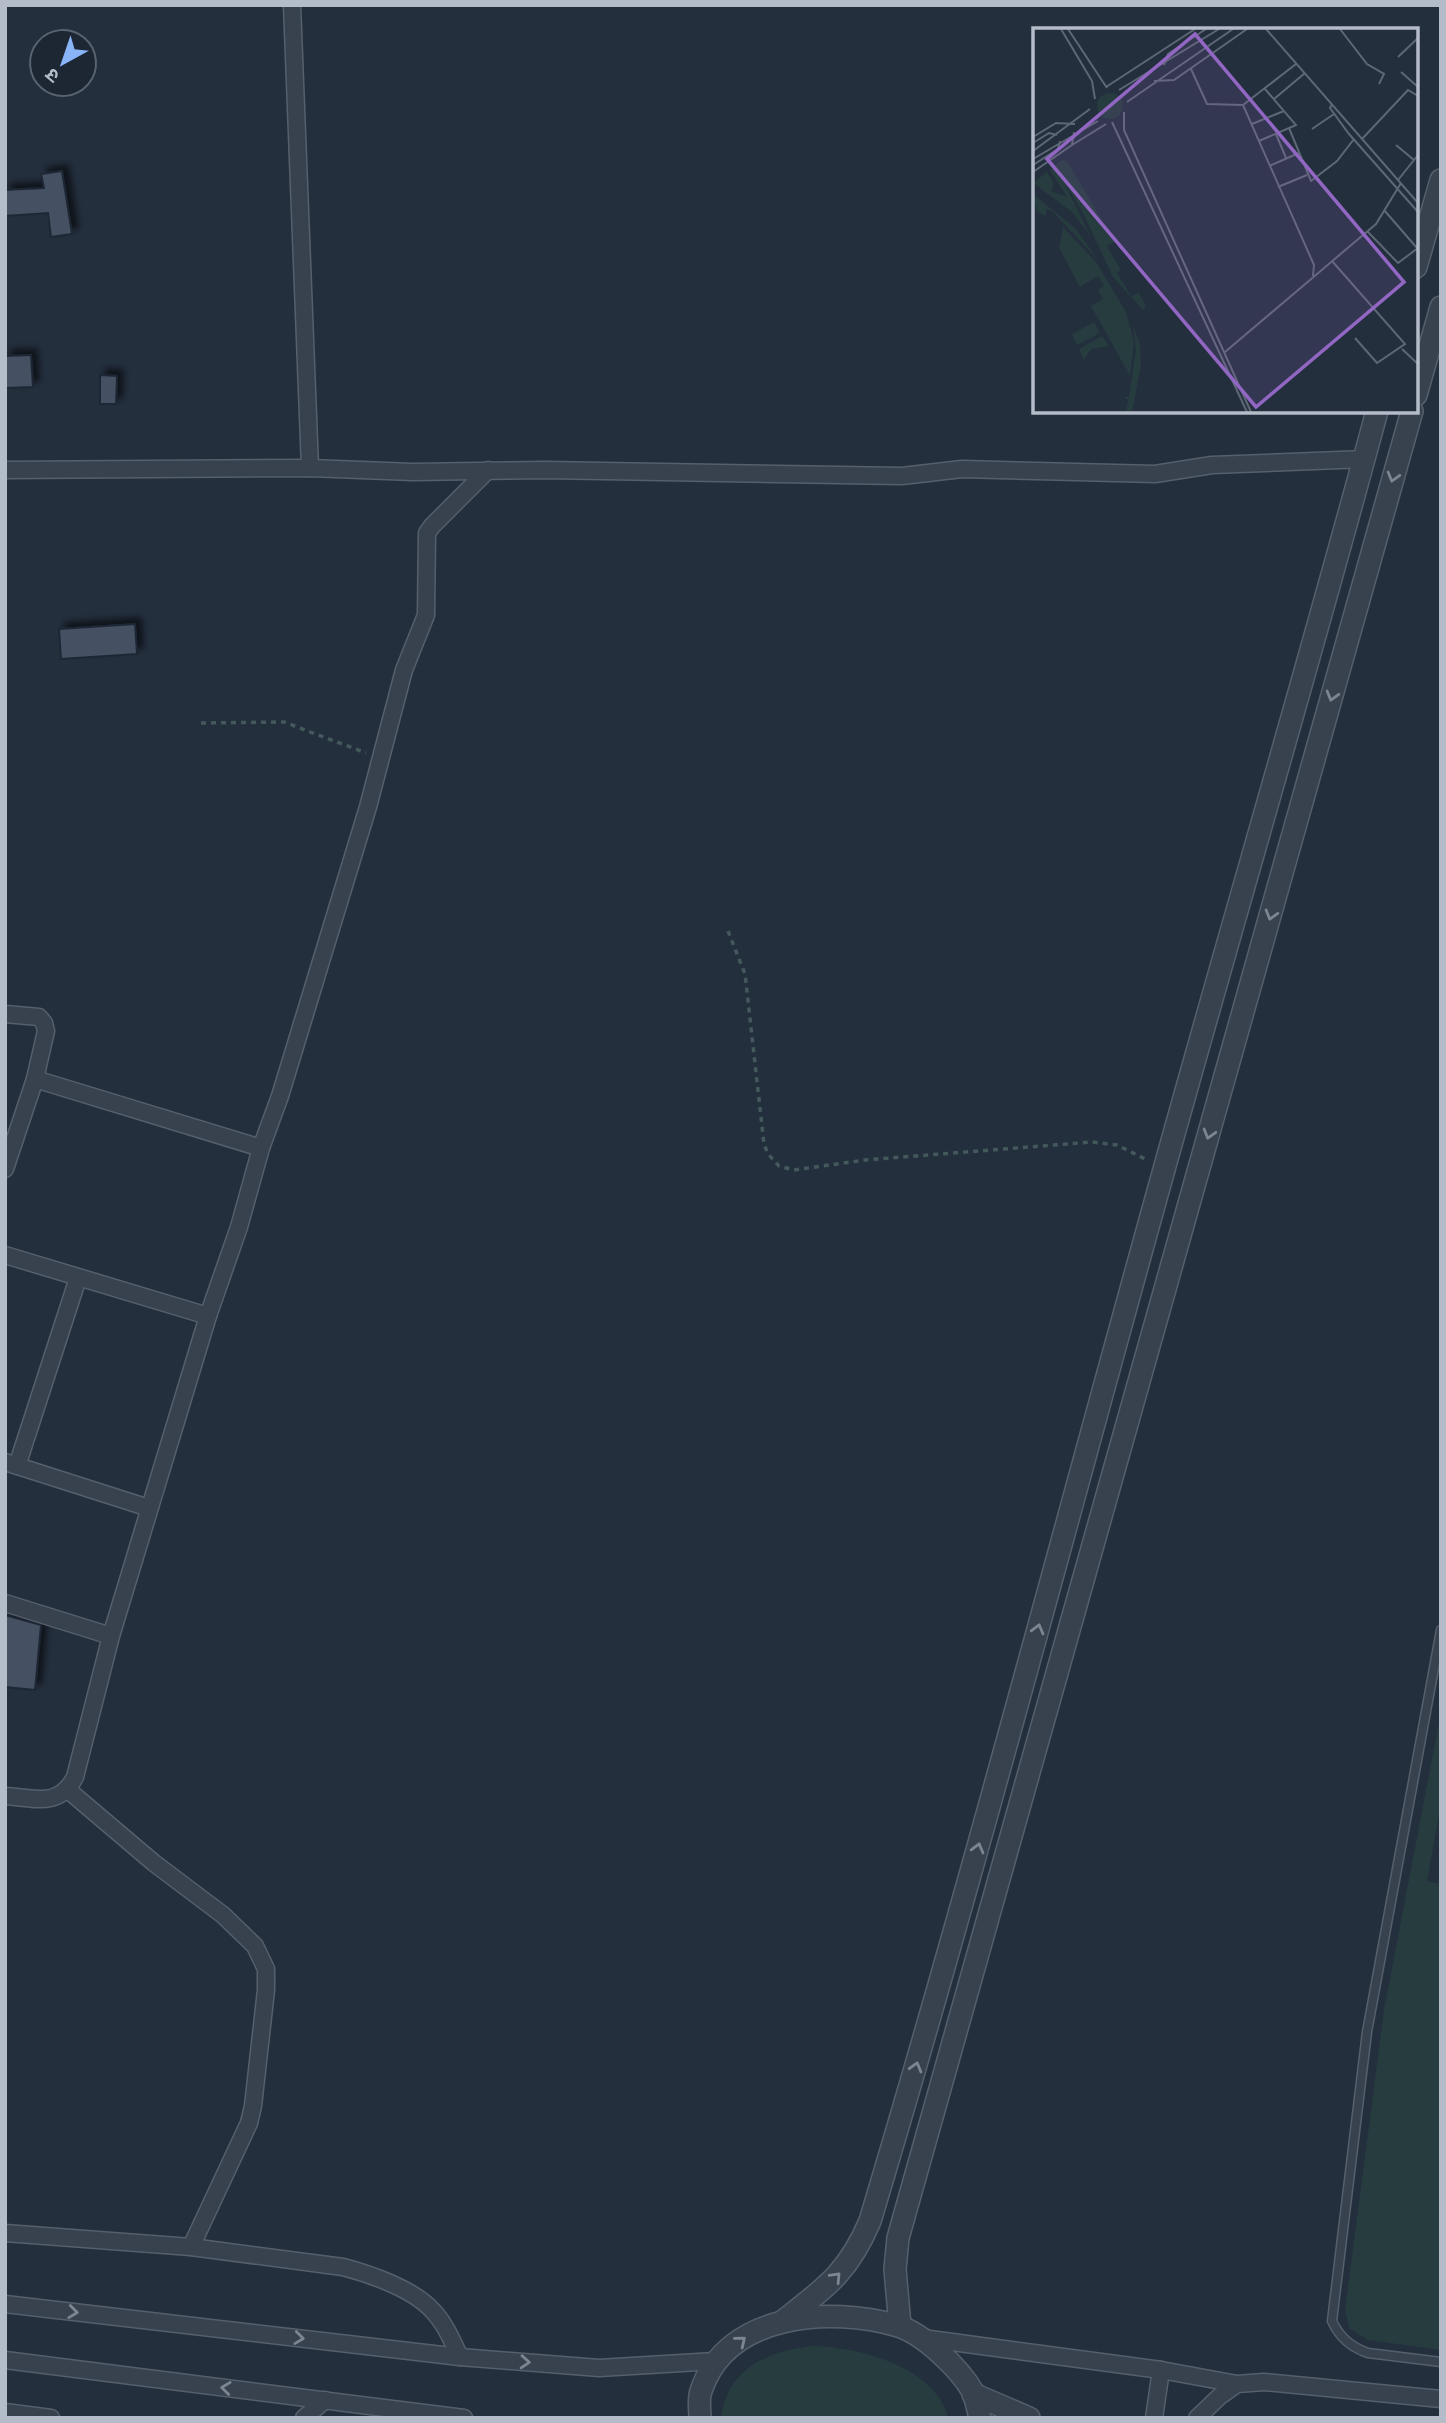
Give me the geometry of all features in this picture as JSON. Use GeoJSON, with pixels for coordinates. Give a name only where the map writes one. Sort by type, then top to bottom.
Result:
{"type":"FeatureCollection","features":[{"type":"Feature","properties":{"kind":"street"},"geometry":{"type":"LineString","coordinates":[[292,5],[310,468]]}},
{"type":"Feature","properties":{"kind":"street"},"geometry":{"type":"LineString","coordinates":[[1418,260],[1441,180]]}},
{"type":"Feature","properties":{"kind":"street"},"geometry":{"type":"LineString","coordinates":[[1418,388],[1441,307]]}},
{"type":"Feature","properties":{"kind":"street"},"geometry":{"type":"LineString","coordinates":[[783,2321],[833,2282],[861,2244],[870,2221],[960,1914],[1164,1168],[1315,644],[1376,413]]}},
{"type":"Feature","properties":{"kind":"street"},"geometry":{"type":"LineString","coordinates":[[900,2326],[895,2269],[898,2238],[1411,413]]}},
{"type":"Feature","properties":{"kind":"street"},"geometry":{"type":"LineString","coordinates":[[5,470],[310,468],[413,472],[488,470],[902,475],[962,469],[1155,474],[1212,465],[1365,459]]}},
{"type":"Feature","properties":{"kind":"street"},"geometry":{"type":"LineString","coordinates":[[5,1796],[55,1798],[68,1790],[75,1777],[111,1636],[149,1508],[279,1096],[381,759],[404,670],[426,615],[428,533],[488,470]]}},
{"type":"Feature","properties":{"kind":"street"},"geometry":{"type":"LineString","coordinates":[[5,1014],[39,1017],[46,1031],[35,1079],[5,1169]]}},
{"type":"Feature","properties":{"kind":"street"},"geometry":{"type":"LineString","coordinates":[[35,1079],[261,1148]]}},
{"type":"Feature","properties":{"kind":"street"},"geometry":{"type":"LineString","coordinates":[[5,1255],[208,1316]]}},
{"type":"Feature","properties":{"kind":"street"},"geometry":{"type":"LineString","coordinates":[[78,1278],[11,1464],[149,1508]]}},
{"type":"Feature","properties":{"kind":"street"},"geometry":{"type":"LineString","coordinates":[[5,1603],[111,1636]]}},
{"type":"Feature","properties":{"kind":"street"},"geometry":{"type":"LineString","coordinates":[[68,1790],[154,1863],[242,1931],[255,1946],[266,1969],[264,2017],[249,2123],[191,2246]]}},
{"type":"Feature","properties":{"kind":"street"},"geometry":{"type":"LineString","coordinates":[[5,2233],[191,2246],[313,2262],[366,2273],[420,2299],[442,2323],[460,2357]]}},
{"type":"Feature","properties":{"kind":"street"},"geometry":{"type":"LineString","coordinates":[[5,2304],[460,2357],[599,2368],[715,2361]]}},
{"type":"Feature","properties":{"kind":"street"},"geometry":{"type":"LineString","coordinates":[[700,2418],[700,2393],[715,2361],[751,2333],[783,2321],[807,2318],[854,2319],[900,2326],[922,2339],[956,2369],[974,2393],[980,2418]]}},
{"type":"Feature","properties":{"kind":"street"},"geometry":{"type":"LineString","coordinates":[[922,2339],[1161,2370],[1237,2384],[1264,2382],[1441,2399]]}},
{"type":"Feature","properties":{"kind":"street"},"geometry":{"type":"LineString","coordinates":[[5,2360],[464,2418]]}},
{"type":"Feature","properties":{"kind":"street"},"geometry":{"type":"LineString","coordinates":[[1153,2418],[1161,2370]]}},
{"type":"Feature","properties":{"kind":"street"},"geometry":{"type":"LineString","coordinates":[[1198,2418],[1220,2396],[1237,2384]]}},
{"type":"Feature","properties":{"kind":"street"},"geometry":{"type":"LineString","coordinates":[[974,2393],[1029,2418]]}},
{"type":"Feature","properties":{"kind":"street"},"geometry":{"type":"LineString","coordinates":[[304,2418],[325,2400]]}},
{"type":"Feature","properties":{"kind":"street"},"geometry":{"type":"LineString","coordinates":[[5,2412],[51,2418]]}},
{"type":"Feature","properties":{"kind":"lane"},"geometry":{"type":"LineString","coordinates":[[1441,1630],[1367,2032],[1332,2321],[1338,2334],[1368,2353],[1441,2362]]}},
{"type":"Feature","properties":{"kind":"path"},"geometry":{"type":"LineString","coordinates":[[201,723],[284,722],[299,725],[381,759]]}},
{"type":"Feature","properties":{"kind":"path"},"geometry":{"type":"LineString","coordinates":[[728,931],[745,974],[764,1144],[768,1154],[779,1166],[794,1170],[878,1159],[1093,1143],[1117,1145],[1164,1168]]}},
{"type":"Feature","properties":{"kind":"green space"},"geometry":{"type":"Polygon","coordinates":[[[1441,1712],[1441,1804],[1427,1881],[1441,1884],[1441,2350],[1368,2340],[1350,2329],[1345,2311],[1384,2010],[1441,1712]]]}},
{"type":"Feature","properties":{"kind":"green space"},"geometry":{"type":"Polygon","coordinates":[[[813,2346],[852,2350],[893,2363],[912,2373],[928,2385],[941,2400],[948,2418],[721,2418],[732,2386],[752,2365],[780,2352],[813,2346]]]}},
{"type":"Feature","properties":{"kind":"building"},"geometry":{"type":"Polygon","coordinates":[[[62,171],[72,234],[51,237],[48,213],[5,216],[5,190],[44,188],[41,174],[62,171]]]}},
{"type":"Feature","properties":{"kind":"building"},"geometry":{"type":"Polygon","coordinates":[[[31,355],[33,387],[5,388],[5,356],[31,355]]]}},
{"type":"Feature","properties":{"kind":"building"},"geometry":{"type":"Polygon","coordinates":[[[100,375],[117,376],[116,404],[100,404],[100,375]]]}},
{"type":"Feature","properties":{"kind":"building"},"geometry":{"type":"Polygon","coordinates":[[[135,624],[137,654],[61,659],[59,629],[135,624]]]}},
{"type":"Feature","properties":{"kind":"building"},"geometry":{"type":"Polygon","coordinates":[[[5,1615],[41,1625],[35,1690],[5,1687],[5,1615]]]}}]}
